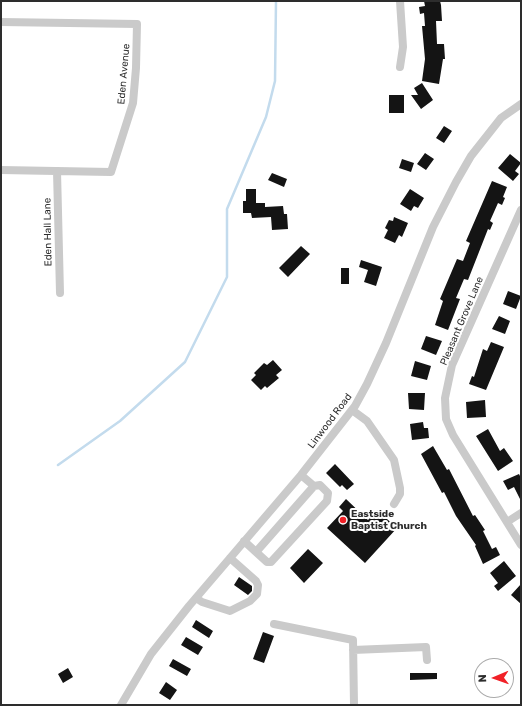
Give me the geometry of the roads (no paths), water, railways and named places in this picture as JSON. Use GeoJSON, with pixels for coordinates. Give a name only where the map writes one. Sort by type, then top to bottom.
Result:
{"type":"FeatureCollection","features":[{"type":"Feature","properties":{"kind":"street"},"geometry":{"type":"LineString","coordinates":[[400,1],[403,47],[400,67]]}},
{"type":"Feature","properties":{"kind":"street","name":"Eden Avenue"},"geometry":{"type":"LineString","coordinates":[[1,22],[137,24],[136,68],[133,103],[111,172],[1,170]]}},
{"type":"Feature","properties":{"kind":"street","name":"Linwood Road"},"geometry":{"type":"LineString","coordinates":[[121,705],[151,654],[196,598],[301,475],[352,410],[367,384],[433,227],[456,182],[484,138],[501,118],[521,104]]}},
{"type":"Feature","properties":{"kind":"street","name":"Eden Hall Lane"},"geometry":{"type":"LineString","coordinates":[[57,171],[60,293]]}},
{"type":"Feature","properties":{"kind":"street","name":"Pleasant Grove Lane"},"geometry":{"type":"LineString","coordinates":[[521,210],[452,365],[445,398],[446,419],[453,435],[521,545]]}},
{"type":"Feature","properties":{"kind":"street"},"geometry":{"type":"LineString","coordinates":[[352,410],[367,420],[394,460],[400,494],[394,504]]}},
{"type":"Feature","properties":{"kind":"street"},"geometry":{"type":"LineString","coordinates":[[301,475],[314,486]]}},
{"type":"Feature","properties":{"kind":"street"},"geometry":{"type":"LineString","coordinates":[[244,541],[256,552],[267,562],[274,560],[327,501],[328,493],[320,485],[314,486],[256,552]]}},
{"type":"Feature","properties":{"kind":"street"},"geometry":{"type":"LineString","coordinates":[[507,522],[521,513]]}},
{"type":"Feature","properties":{"kind":"street"},"geometry":{"type":"LineString","coordinates":[[196,598],[202,602],[230,611],[250,601],[257,594],[258,586],[256,581],[230,558]]}},
{"type":"Feature","properties":{"kind":"street"},"geometry":{"type":"LineString","coordinates":[[274,624],[353,640],[354,705]]}},
{"type":"Feature","properties":{"kind":"street"},"geometry":{"type":"LineString","coordinates":[[353,650],[426,647],[427,660]]}},
{"type":"Feature","properties":{"kind":"waterway"},"geometry":{"type":"LineString","coordinates":[[58,465],[120,421],[185,362],[227,277],[227,209],[266,117],[275,81],[276,1]]}},
{"type":"Feature","properties":{"kind":"place","name":"Eastside Baptist Church"},"geometry":{"type":"Point","coordinates":[343,520]}}]}
